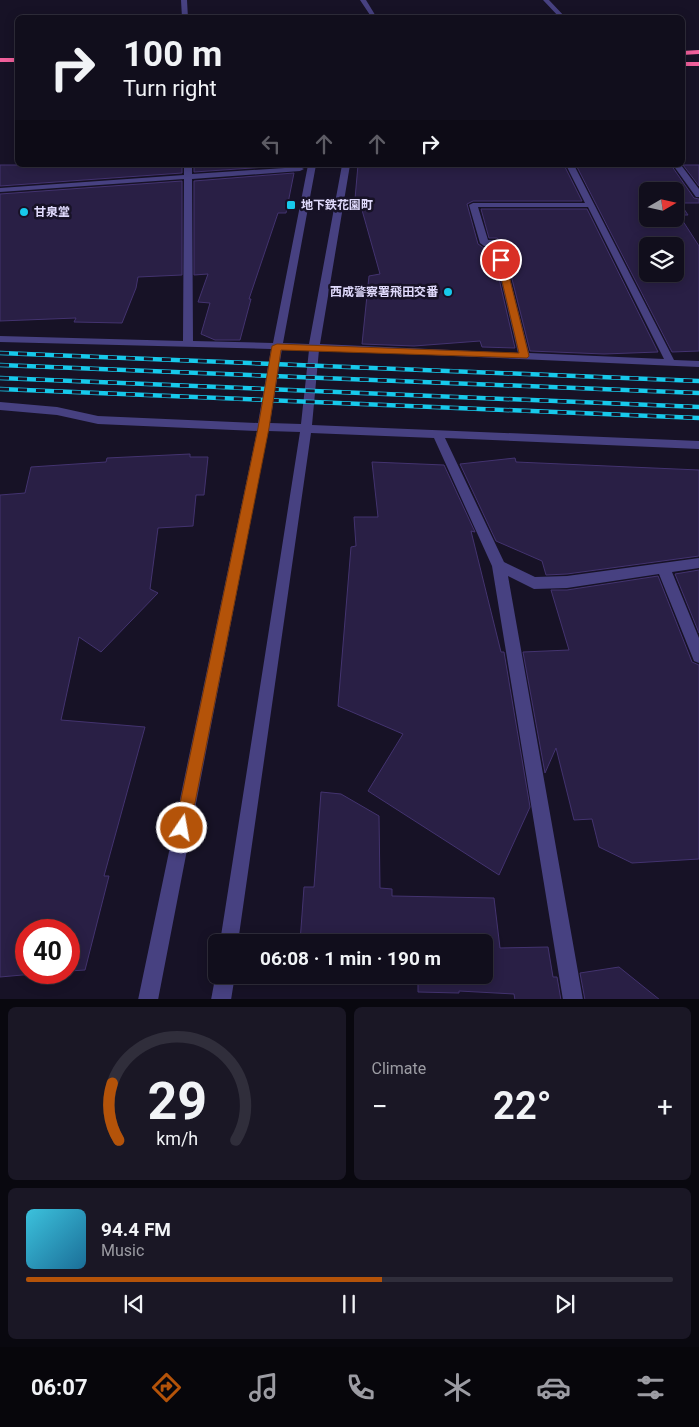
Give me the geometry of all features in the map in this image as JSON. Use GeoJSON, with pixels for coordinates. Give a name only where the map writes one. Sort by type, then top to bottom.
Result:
{"type":"FeatureCollection","features":[{"type":"Feature","properties":{"kind":"highway"},"geometry":{"type":"LineString","coordinates":[[685,53],[699,52]]}},
{"type":"Feature","properties":{"kind":"highway"},"geometry":{"type":"LineString","coordinates":[[0,60],[15,60]]}},
{"type":"Feature","properties":{"kind":"highway"},"geometry":{"type":"LineString","coordinates":[[685,64],[699,64]]}},
{"type":"Feature","properties":{"kind":"street"},"geometry":{"type":"LineString","coordinates":[[184,0],[186,15]]}},
{"type":"Feature","properties":{"kind":"street"},"geometry":{"type":"LineString","coordinates":[[363,0],[373,15]]}},
{"type":"Feature","properties":{"kind":"street"},"geometry":{"type":"LineString","coordinates":[[546,0],[561,15]]}},
{"type":"Feature","properties":{"kind":"street"},"geometry":{"type":"LineString","coordinates":[[188,167],[188,344]]}},
{"type":"Feature","properties":{"kind":"street"},"geometry":{"type":"LineString","coordinates":[[0,190],[306,167],[264,428],[148,999]]}},
{"type":"Feature","properties":{"kind":"street"},"geometry":{"type":"LineString","coordinates":[[231,934],[306,429],[314,347],[346,167]]}},
{"type":"Feature","properties":{"kind":"street"},"geometry":{"type":"LineString","coordinates":[[571,167],[671,363]]}},
{"type":"Feature","properties":{"kind":"street"},"geometry":{"type":"LineString","coordinates":[[678,167],[699,195]]}},
{"type":"Feature","properties":{"kind":"street"},"geometry":{"type":"LineString","coordinates":[[685,176],[699,176]]}},
{"type":"Feature","properties":{"kind":"street"},"geometry":{"type":"LineString","coordinates":[[524,356],[497,243],[484,243],[473,205],[591,205]]}},
{"type":"Feature","properties":{"kind":"street"},"geometry":{"type":"LineString","coordinates":[[0,339],[314,347],[699,364]]}},
{"type":"Feature","properties":{"kind":"street"},"geometry":{"type":"LineString","coordinates":[[0,406],[57,411],[98,420],[699,445]]}},
{"type":"Feature","properties":{"kind":"street"},"geometry":{"type":"LineString","coordinates":[[438,435],[499,566],[573,999]]}},
{"type":"Feature","properties":{"kind":"street"},"geometry":{"type":"LineString","coordinates":[[499,566],[534,583],[567,582],[699,563]]}},
{"type":"Feature","properties":{"kind":"street"},"geometry":{"type":"LineString","coordinates":[[663,568],[699,656]]}},
{"type":"Feature","properties":{"kind":"street"},"geometry":{"type":"LineString","coordinates":[[221,999],[224,984]]}},
{"type":"Feature","properties":{"kind":"building"},"geometry":{"type":"Polygon","coordinates":[[[0,165],[15,165],[15,167],[182,167],[182,173],[0,186],[0,165]]]}},
{"type":"Feature","properties":{"kind":"building"},"geometry":{"type":"Polygon","coordinates":[[[685,165],[699,165],[699,186],[685,167],[685,165]]]}},
{"type":"Feature","properties":{"kind":"building"},"geometry":{"type":"Polygon","coordinates":[[[194,167],[267,167],[194,172],[194,167]]]}},
{"type":"Feature","properties":{"kind":"building"},"geometry":{"type":"Polygon","coordinates":[[[358,167],[565,167],[582,201],[473,201],[467,204],[478,244],[484,248],[492,248],[515,348],[482,347],[480,341],[414,346],[362,344],[369,276],[380,274],[362,210],[354,210],[358,167]]]}},
{"type":"Feature","properties":{"kind":"building"},"geometry":{"type":"Polygon","coordinates":[[[577,167],[672,167],[683,182],[639,182],[639,228],[684,228],[684,223],[699,246],[699,351],[672,352],[577,167]]]}},
{"type":"Feature","properties":{"kind":"building"},"geometry":{"type":"Polygon","coordinates":[[[294,173],[286,213],[278,213],[249,299],[251,299],[240,340],[215,340],[201,334],[210,303],[198,302],[208,274],[194,275],[194,181],[294,173]]]}},
{"type":"Feature","properties":{"kind":"building"},"geometry":{"type":"Polygon","coordinates":[[[182,181],[182,275],[138,277],[136,288],[122,323],[74,322],[76,318],[0,321],[0,194],[182,181]]]}},
{"type":"Feature","properties":{"kind":"building"},"geometry":{"type":"Polygon","coordinates":[[[684,184],[694,198],[699,199],[699,203],[684,203],[684,184]]]}},
{"type":"Feature","properties":{"kind":"building"},"geometry":{"type":"Polygon","coordinates":[[[481,209],[587,209],[658,352],[604,354],[530,351],[503,243],[497,238],[489,238],[481,209]]]}},
{"type":"Feature","properties":{"kind":"building"},"geometry":{"type":"Polygon","coordinates":[[[190,454],[190,457],[208,457],[204,495],[196,495],[193,526],[158,528],[150,589],[158,593],[101,652],[79,637],[61,720],[145,727],[104,876],[109,876],[85,970],[80,970],[80,919],[15,919],[15,976],[0,977],[0,495],[25,493],[31,467],[106,462],[107,458],[190,454]]]}},
{"type":"Feature","properties":{"kind":"building"},"geometry":{"type":"Polygon","coordinates":[[[515,458],[516,462],[699,470],[699,556],[567,574],[546,575],[542,561],[496,541],[460,464],[515,458]]]}},
{"type":"Feature","properties":{"kind":"building"},"geometry":{"type":"Polygon","coordinates":[[[372,462],[444,465],[475,532],[471,531],[501,652],[504,652],[530,807],[499,875],[368,791],[403,734],[338,706],[351,547],[356,546],[354,517],[378,517],[372,462]]]}},
{"type":"Feature","properties":{"kind":"building"},"geometry":{"type":"Polygon","coordinates":[[[699,570],[699,633],[675,574],[699,570]]]}},
{"type":"Feature","properties":{"kind":"building"},"geometry":{"type":"Polygon","coordinates":[[[658,576],[692,662],[699,665],[699,859],[632,863],[599,847],[592,819],[574,820],[556,748],[545,773],[523,652],[569,650],[551,590],[567,590],[658,576]]]}},
{"type":"Feature","properties":{"kind":"building"},"geometry":{"type":"Polygon","coordinates":[[[321,792],[341,794],[379,816],[380,888],[392,889],[392,896],[494,898],[500,948],[548,947],[553,977],[557,977],[561,999],[515,999],[514,994],[459,991],[459,993],[418,992],[418,984],[493,984],[493,934],[301,934],[304,887],[314,887],[321,792]]]}},
{"type":"Feature","properties":{"kind":"building"},"geometry":{"type":"Polygon","coordinates":[[[619,967],[659,999],[585,999],[580,973],[619,967]]]}},
{"type":"Feature","properties":{"kind":"railway"},"geometry":{"type":"LineString","coordinates":[[0,353],[699,381]]}},
{"type":"Feature","properties":{"kind":"railway"},"geometry":{"type":"LineString","coordinates":[[0,365],[699,393]]}},
{"type":"Feature","properties":{"kind":"railway"},"geometry":{"type":"LineString","coordinates":[[0,378],[699,407]]}},
{"type":"Feature","properties":{"kind":"railway"},"geometry":{"type":"LineString","coordinates":[[0,389],[699,418]]}},
{"type":"Feature","properties":{"kind":"place","name":"地下鉄花園町"},"geometry":{"type":"Point","coordinates":[291,205]}},
{"type":"Feature","properties":{"kind":"place","name":"甘泉堂"},"geometry":{"type":"Point","coordinates":[24,212]}},
{"type":"Feature","properties":{"kind":"place","name":"西成警察署飛田交番"},"geometry":{"type":"Point","coordinates":[448,292]}},
{"type":"Feature","properties":{"kind":"route"},"geometry":{"type":"LineString","coordinates":[[182,828],[264,428],[277,346],[524,356],[501,260]]}}]}
